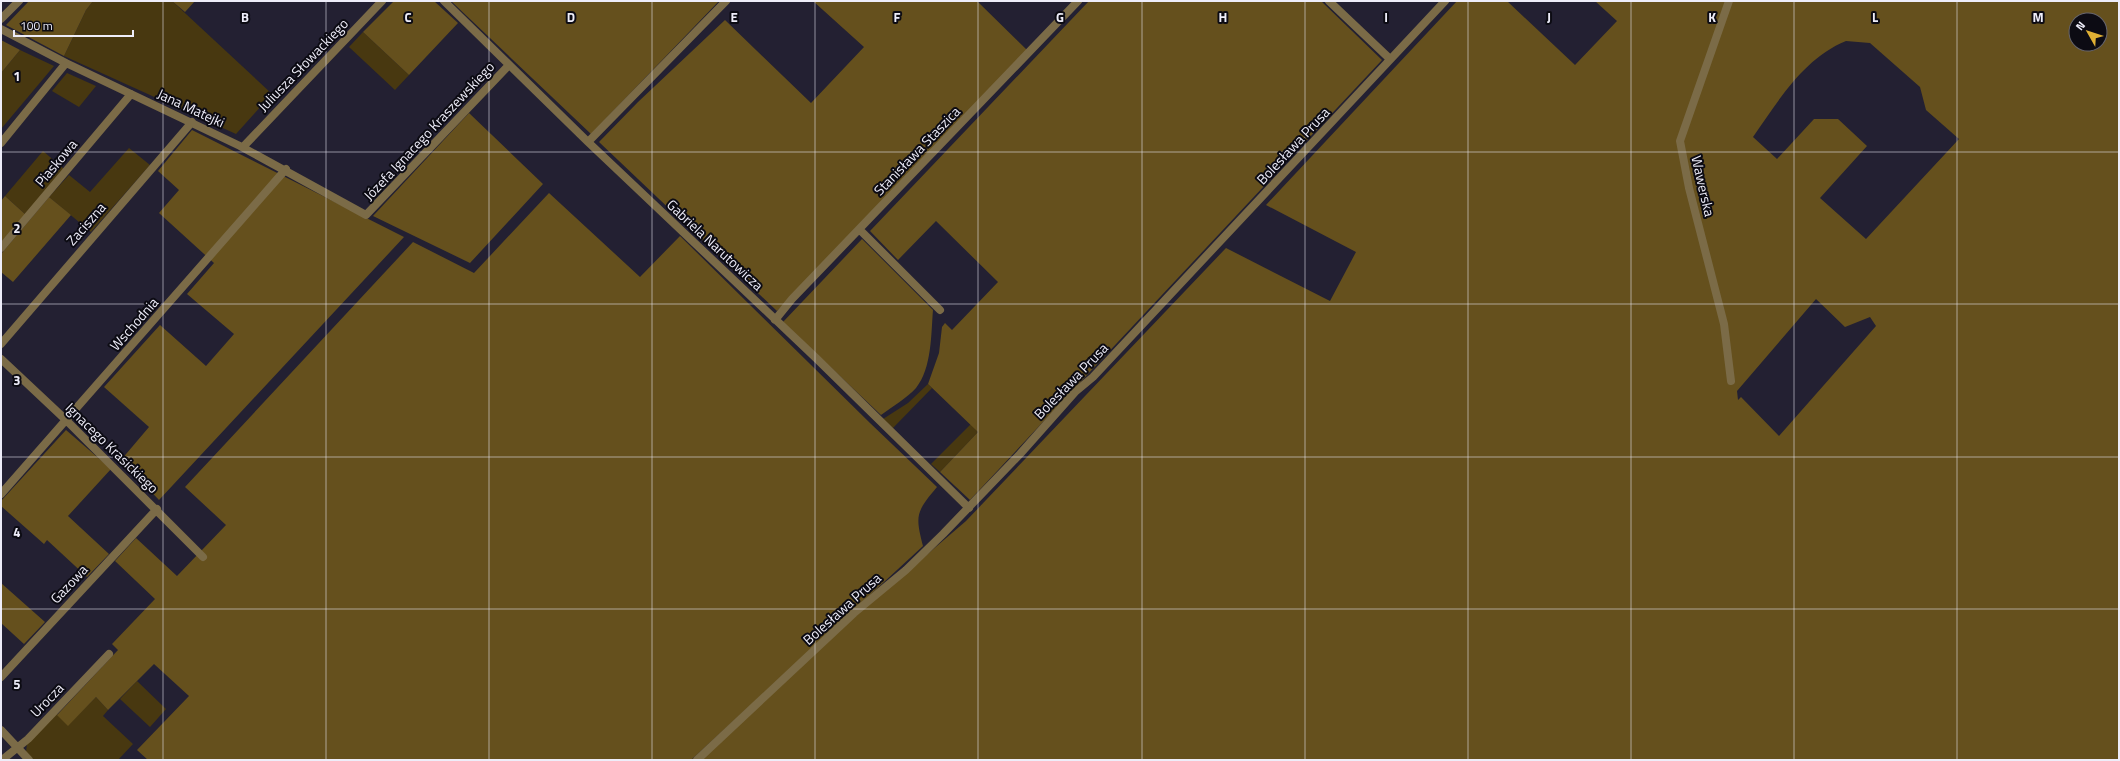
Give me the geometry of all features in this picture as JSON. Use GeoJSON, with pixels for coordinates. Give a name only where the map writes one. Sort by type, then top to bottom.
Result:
{"type":"FeatureCollection","features":[{"type":"Feature","properties":{"kind":"street"},"geometry":{"type":"LineString","coordinates":[[1,19],[18,1]]}},
{"type":"Feature","properties":{"kind":"street","name":"Juliusza Słowackiego"},"geometry":{"type":"LineString","coordinates":[[243,147],[382,1]]}},
{"type":"Feature","properties":{"kind":"street","name":"Gabriela Narutowicza"},"geometry":{"type":"LineString","coordinates":[[444,1],[588,142],[969,508]]}},
{"type":"Feature","properties":{"kind":"street"},"geometry":{"type":"LineString","coordinates":[[588,142],[726,1]]}},
{"type":"Feature","properties":{"kind":"street","name":"Stanisława Staszica"},"geometry":{"type":"LineString","coordinates":[[775,320],[792,299],[860,230],[1078,1]]}},
{"type":"Feature","properties":{"kind":"street"},"geometry":{"type":"LineString","coordinates":[[1329,1],[1390,59]]}},
{"type":"Feature","properties":{"kind":"street","name":"Bolesława Prusa"},"geometry":{"type":"LineString","coordinates":[[697,760],[854,613],[906,570],[969,508],[1075,392],[1093,377],[1257,204],[1445,1]]}},
{"type":"Feature","properties":{"kind":"street","name":"Wawerska"},"geometry":{"type":"LineString","coordinates":[[1729,1],[1680,141],[1689,188],[1724,324],[1731,381]]}},
{"type":"Feature","properties":{"kind":"street","name":"Jana Matejki"},"geometry":{"type":"LineString","coordinates":[[1,29],[66,63],[243,147],[361,213],[368,214]]}},
{"type":"Feature","properties":{"kind":"street"},"geometry":{"type":"LineString","coordinates":[[1,143],[66,63]]}},
{"type":"Feature","properties":{"kind":"street","name":"Józefa Ignacego Kraszewskiego"},"geometry":{"type":"LineString","coordinates":[[368,214],[509,65]]}},
{"type":"Feature","properties":{"kind":"street","name":"Piaskowa"},"geometry":{"type":"LineString","coordinates":[[1,248],[131,94]]}},
{"type":"Feature","properties":{"kind":"street","name":"Zaciszna"},"geometry":{"type":"LineString","coordinates":[[1,344],[192,122]]}},
{"type":"Feature","properties":{"kind":"street","name":"Wschodnia"},"geometry":{"type":"LineString","coordinates":[[1,494],[286,170]]}},
{"type":"Feature","properties":{"kind":"street"},"geometry":{"type":"LineString","coordinates":[[860,230],[940,310]]}},
{"type":"Feature","properties":{"kind":"street","name":"Ignacego Krasickiego"},"geometry":{"type":"LineString","coordinates":[[1,359],[157,509],[203,557]]}},
{"type":"Feature","properties":{"kind":"street","name":"Gazowa"},"geometry":{"type":"LineString","coordinates":[[1,677],[157,509]]}},
{"type":"Feature","properties":{"kind":"street","name":"Urocza"},"geometry":{"type":"LineString","coordinates":[[2,760],[28,739],[109,654]]}},
{"type":"Feature","properties":{"kind":"street"},"geometry":{"type":"LineString","coordinates":[[1,730],[29,760]]}},
{"type":"Feature","properties":{"kind":"shaded area"},"geometry":{"type":"Polygon","coordinates":[[[29,1],[93,1],[86,10],[64,56],[6,25],[29,1]]]}},
{"type":"Feature","properties":{"kind":"shaded area"},"geometry":{"type":"Polygon","coordinates":[[[93,1],[172,1],[272,94],[236,134],[64,56],[86,10],[93,1]]]}},
{"type":"Feature","properties":{"kind":"shaded area"},"geometry":{"type":"Polygon","coordinates":[[[172,1],[195,1],[185,12],[172,1]]]}},
{"type":"Feature","properties":{"kind":"shaded area"},"geometry":{"type":"Polygon","coordinates":[[[394,1],[434,1],[458,23],[409,75],[363,32],[394,1]]]}},
{"type":"Feature","properties":{"kind":"shaded area"},"geometry":{"type":"Polygon","coordinates":[[[451,1],[719,1],[591,134],[451,1]]]}},
{"type":"Feature","properties":{"kind":"shaded area"},"geometry":{"type":"Polygon","coordinates":[[[813,1],[977,1],[1027,50],[777,311],[599,142],[638,102],[725,20],[811,103],[864,47],[813,1]]]}},
{"type":"Feature","properties":{"kind":"shaded area"},"geometry":{"type":"Polygon","coordinates":[[[1089,1],[1321,1],[1382,60],[970,500],[940,472],[978,432],[928,384],[939,353],[942,327],[945,323],[952,330],[998,282],[936,221],[898,260],[870,231],[1089,1]]]}},
{"type":"Feature","properties":{"kind":"shaded area"},"geometry":{"type":"Polygon","coordinates":[[[1457,1],[1507,1],[1575,65],[1617,21],[1595,1],[2119,1],[2119,760],[701,760],[860,612],[966,521],[1226,248],[1330,301],[1356,252],[1266,205],[1457,1]],[[1846,41],[1817,58],[1805,69],[1782,95],[1753,137],[1777,159],[1814,119],[1838,119],[1867,146],[1820,198],[1866,239],[1959,139],[1926,110],[1920,87],[1870,43],[1846,41]],[[1816,299],[1737,391],[1738,400],[1741,397],[1779,436],[1876,326],[1870,317],[1845,327],[1816,299]]]}},
{"type":"Feature","properties":{"kind":"shaded area"},"geometry":{"type":"Polygon","coordinates":[[[363,32],[409,75],[395,90],[349,47],[363,32]]]}},
{"type":"Feature","properties":{"kind":"shaded area"},"geometry":{"type":"Polygon","coordinates":[[[1,40],[20,50],[1,73],[1,40]]]}},
{"type":"Feature","properties":{"kind":"shaded area"},"geometry":{"type":"Polygon","coordinates":[[[20,50],[54,66],[1,129],[1,73],[20,50]]]}},
{"type":"Feature","properties":{"kind":"shaded area"},"geometry":{"type":"Polygon","coordinates":[[[67,73],[96,86],[79,107],[52,91],[67,73]]]}},
{"type":"Feature","properties":{"kind":"shaded area"},"geometry":{"type":"Polygon","coordinates":[[[469,113],[543,184],[470,263],[373,216],[469,113]]]}},
{"type":"Feature","properties":{"kind":"shaded area"},"geometry":{"type":"Polygon","coordinates":[[[192,130],[404,237],[159,500],[121,460],[149,427],[104,387],[160,325],[206,366],[234,334],[187,294],[214,263],[159,213],[179,190],[158,171],[192,130]]]}},
{"type":"Feature","properties":{"kind":"shaded area"},"geometry":{"type":"Polygon","coordinates":[[[129,148],[150,165],[91,232],[49,197],[69,175],[90,192],[129,148]]]}},
{"type":"Feature","properties":{"kind":"shaded area"},"geometry":{"type":"Polygon","coordinates":[[[43,151],[64,169],[26,215],[5,196],[43,151]]]}},
{"type":"Feature","properties":{"kind":"shaded area"},"geometry":{"type":"Polygon","coordinates":[[[549,193],[640,277],[680,236],[937,487],[921,508],[919,514],[918,520],[923,546],[691,760],[148,760],[137,750],[189,696],[154,664],[108,710],[96,697],[68,726],[57,715],[118,650],[112,644],[155,599],[115,561],[136,538],[177,576],[226,525],[185,487],[413,242],[474,273],[549,193]]]}},
{"type":"Feature","properties":{"kind":"shaded area"},"geometry":{"type":"Polygon","coordinates":[[[5,196],[26,215],[1,242],[1,201],[5,196]]]}},
{"type":"Feature","properties":{"kind":"shaded area"},"geometry":{"type":"Polygon","coordinates":[[[49,197],[71,215],[13,282],[1,272],[1,254],[49,197]]]}},
{"type":"Feature","properties":{"kind":"shaded area"},"geometry":{"type":"Polygon","coordinates":[[[862,239],[933,310],[930,350],[925,371],[921,380],[916,388],[908,395],[881,415],[783,322],[862,239]]]}},
{"type":"Feature","properties":{"kind":"shaded area"},"geometry":{"type":"Polygon","coordinates":[[[928,384],[932,388],[893,428],[883,419],[908,403],[928,384]]]}},
{"type":"Feature","properties":{"kind":"shaded area"},"geometry":{"type":"Polygon","coordinates":[[[971,424],[978,432],[940,472],[931,464],[971,424]]]}},
{"type":"Feature","properties":{"kind":"shaded area"},"geometry":{"type":"Polygon","coordinates":[[[66,430],[111,469],[68,516],[109,554],[87,577],[47,540],[44,544],[1,506],[1,501],[66,430]]]}},
{"type":"Feature","properties":{"kind":"shaded area"},"geometry":{"type":"Polygon","coordinates":[[[1,583],[45,622],[24,644],[1,623],[1,583]]]}},
{"type":"Feature","properties":{"kind":"shaded area"},"geometry":{"type":"Polygon","coordinates":[[[137,681],[166,709],[150,727],[120,699],[137,681]]]}},
{"type":"Feature","properties":{"kind":"shaded area"},"geometry":{"type":"Polygon","coordinates":[[[96,697],[108,710],[103,716],[133,744],[118,760],[34,760],[26,752],[27,744],[56,713],[68,725],[96,697]]]}}]}
